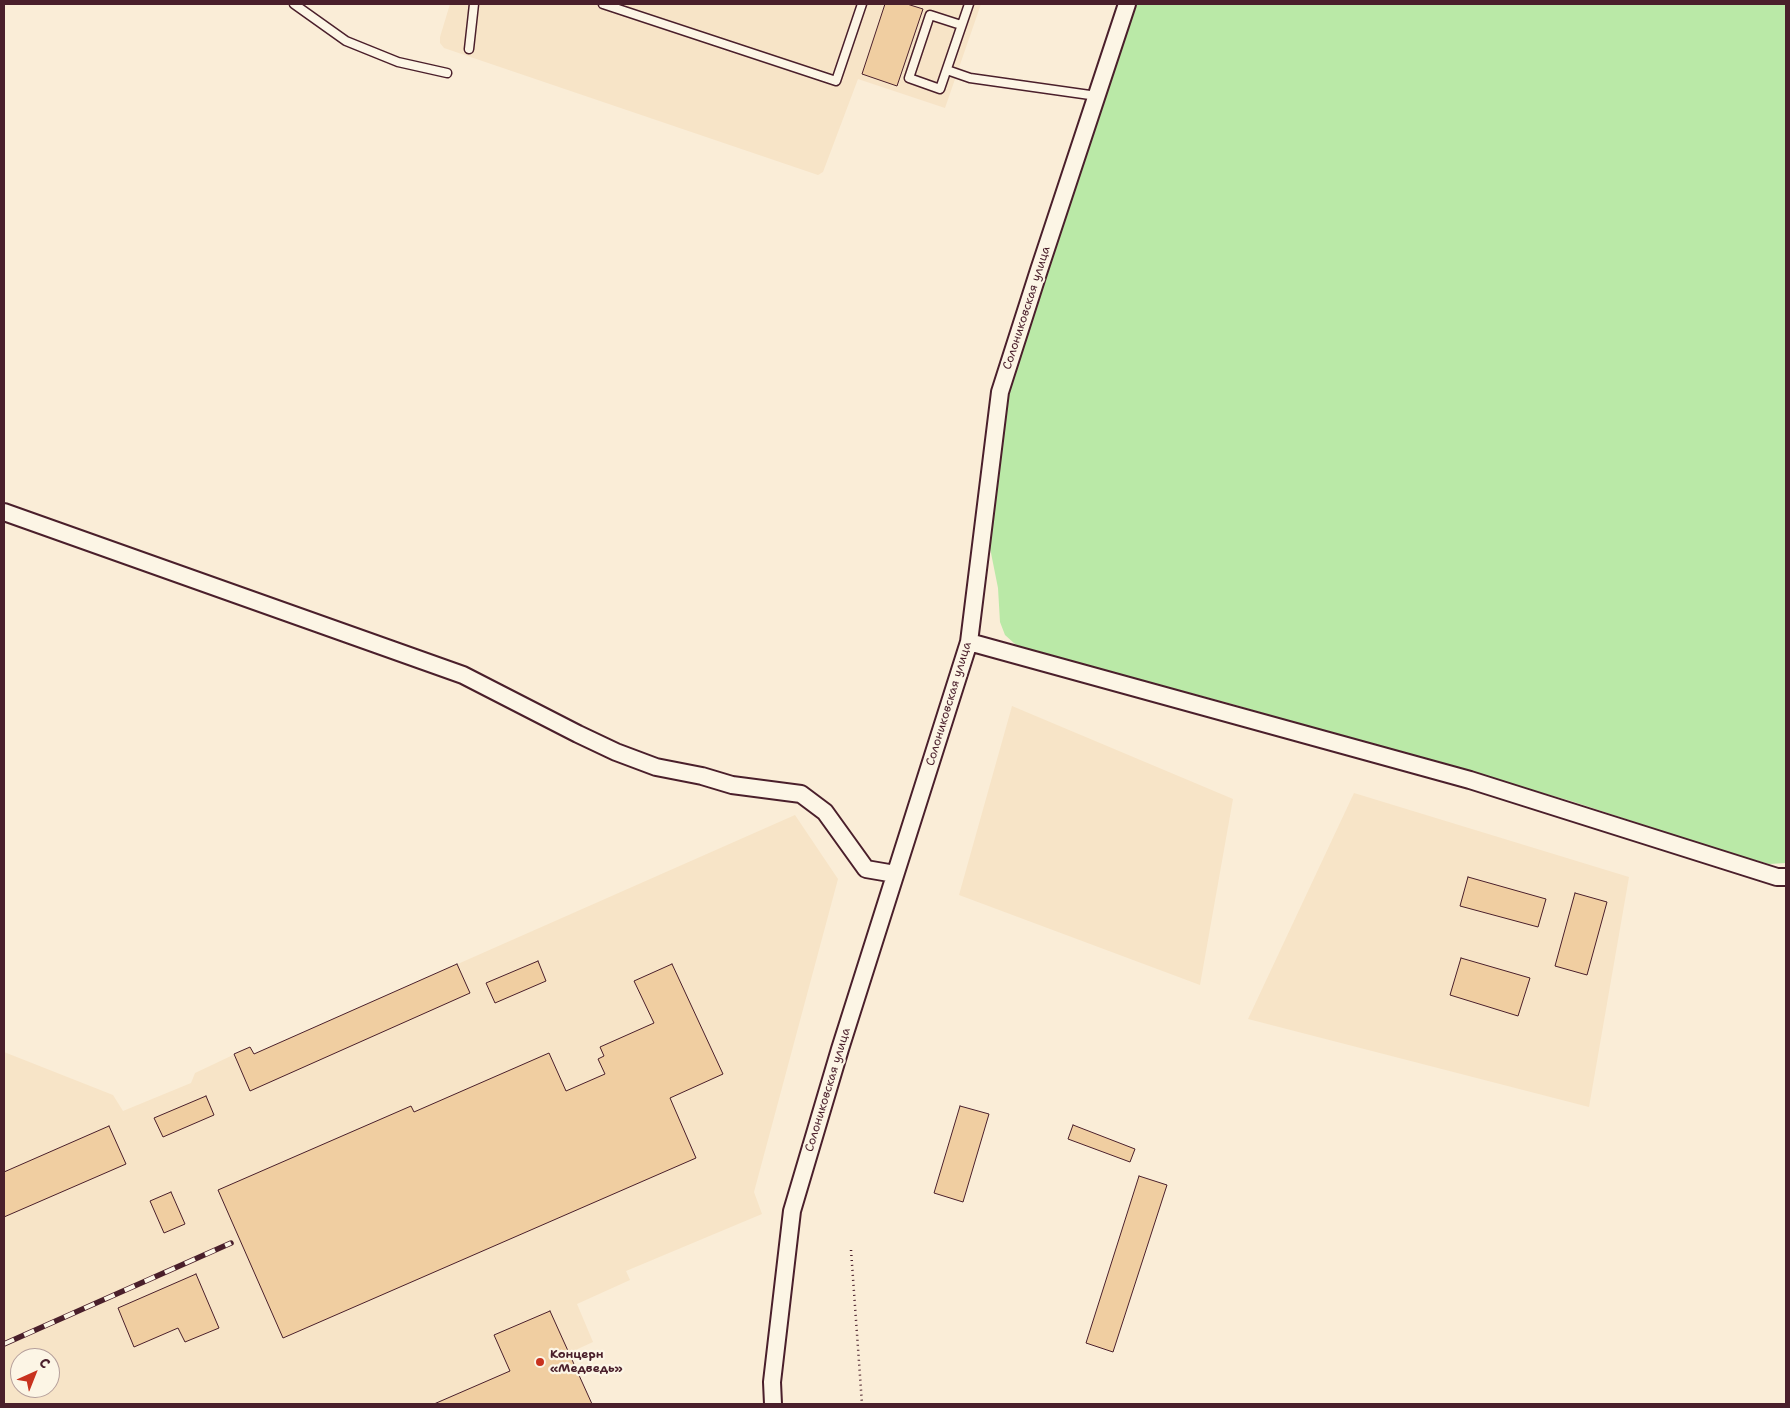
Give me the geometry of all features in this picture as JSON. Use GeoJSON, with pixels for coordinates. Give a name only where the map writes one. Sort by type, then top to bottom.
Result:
{"type":"FeatureCollection","features":[{"type":"Feature","properties":{"kind":"street","name":"Солониковская улица"},"geometry":{"type":"LineString","coordinates":[[772,1404],[792,1211],[840,1050],[969,642],[1000,392],[1127,4]]}},
{"type":"Feature","properties":{"kind":"street"},"geometry":{"type":"LineString","coordinates":[[4,512],[463,675],[578,734],[616,752],[656,767],[702,776],[732,785],[801,794],[825,812],[866,869],[895,874]]}},
{"type":"Feature","properties":{"kind":"street"},"geometry":{"type":"LineString","coordinates":[[969,642],[1470,780],[1777,877],[1786,877]]}},
{"type":"Feature","properties":{"kind":"lane"},"geometry":{"type":"LineString","coordinates":[[294,4],[346,41],[398,62],[447,73]]}},
{"type":"Feature","properties":{"kind":"lane"},"geometry":{"type":"LineString","coordinates":[[469,50],[474,4]]}},
{"type":"Feature","properties":{"kind":"lane"},"geometry":{"type":"LineString","coordinates":[[603,4],[836,81],[862,4]]}},
{"type":"Feature","properties":{"kind":"lane"},"geometry":{"type":"LineString","coordinates":[[961,25],[930,14],[909,78],[940,89],[969,4]]}},
{"type":"Feature","properties":{"kind":"lane"},"geometry":{"type":"LineString","coordinates":[[947,70],[970,78],[1097,96]]}},
{"type":"Feature","properties":{"kind":"path"},"geometry":{"type":"LineString","coordinates":[[851,1250],[862,1404]]}},
{"type":"Feature","properties":{"kind":"shaded area"},"geometry":{"type":"Polygon","coordinates":[[[450,4],[981,4],[945,108],[858,79],[823,172],[818,175],[444,48],[440,43],[440,37],[450,4]]]}},
{"type":"Feature","properties":{"kind":"shaded area"},"geometry":{"type":"Polygon","coordinates":[[[1012,706],[1233,799],[1200,985],[959,895],[1012,706]]]}},
{"type":"Feature","properties":{"kind":"shaded area"},"geometry":{"type":"Polygon","coordinates":[[[1354,793],[1629,877],[1589,1107],[1248,1019],[1354,793]]]}},
{"type":"Feature","properties":{"kind":"shaded area"},"geometry":{"type":"Polygon","coordinates":[[[795,815],[838,879],[754,1192],[762,1214],[626,1271],[630,1280],[577,1304],[593,1342],[569,1353],[592,1404],[4,1404],[4,1052],[113,1095],[123,1111],[191,1083],[195,1073],[250,1047],[254,1054],[795,815]]]}},
{"type":"Feature","properties":{"kind":"green space"},"geometry":{"type":"Polygon","coordinates":[[[1135,4],[1786,4],[1786,863],[1769,864],[1726,852],[1571,801],[1232,704],[1035,652],[1015,644],[1005,635],[1000,622],[998,588],[989,543],[1008,397],[1135,4]]]}},
{"type":"Feature","properties":{"kind":"building"},"geometry":{"type":"Polygon","coordinates":[[[885,4],[907,4],[923,9],[897,86],[862,74],[885,4]]]}},
{"type":"Feature","properties":{"kind":"building"},"geometry":{"type":"Polygon","coordinates":[[[1468,877],[1546,899],[1538,927],[1460,906],[1468,877]]]}},
{"type":"Feature","properties":{"kind":"building"},"geometry":{"type":"Polygon","coordinates":[[[1575,893],[1607,902],[1587,975],[1555,966],[1575,893]]]}},
{"type":"Feature","properties":{"kind":"building"},"geometry":{"type":"Polygon","coordinates":[[[1461,958],[1530,978],[1518,1016],[1450,995],[1461,958]]]}},
{"type":"Feature","properties":{"kind":"building"},"geometry":{"type":"Polygon","coordinates":[[[538,961],[546,981],[495,1003],[486,983],[538,961]]]}},
{"type":"Feature","properties":{"kind":"building"},"geometry":{"type":"Polygon","coordinates":[[[457,964],[470,993],[250,1091],[234,1054],[250,1047],[254,1054],[457,964]]]}},
{"type":"Feature","properties":{"kind":"building"},"geometry":{"type":"Polygon","coordinates":[[[672,964],[723,1074],[670,1098],[696,1158],[283,1338],[218,1190],[411,1106],[414,1112],[549,1053],[566,1091],[605,1074],[598,1059],[604,1056],[600,1047],[654,1023],[634,981],[672,964]]]}},
{"type":"Feature","properties":{"kind":"building"},"geometry":{"type":"Polygon","coordinates":[[[206,1096],[214,1115],[163,1137],[154,1118],[206,1096]]]}},
{"type":"Feature","properties":{"kind":"building"},"geometry":{"type":"Polygon","coordinates":[[[960,1106],[989,1114],[963,1202],[934,1193],[960,1106]]]}},
{"type":"Feature","properties":{"kind":"building"},"geometry":{"type":"Polygon","coordinates":[[[1073,1125],[1135,1149],[1130,1162],[1068,1139],[1073,1125]]]}},
{"type":"Feature","properties":{"kind":"building"},"geometry":{"type":"Polygon","coordinates":[[[109,1126],[126,1164],[4,1217],[4,1172],[109,1126]]]}},
{"type":"Feature","properties":{"kind":"building"},"geometry":{"type":"Polygon","coordinates":[[[1139,1176],[1167,1185],[1113,1352],[1086,1343],[1139,1176]]]}},
{"type":"Feature","properties":{"kind":"building"},"geometry":{"type":"Polygon","coordinates":[[[171,1192],[185,1224],[164,1233],[150,1201],[171,1192]]]}},
{"type":"Feature","properties":{"kind":"building"},"geometry":{"type":"Polygon","coordinates":[[[196,1274],[219,1328],[185,1342],[178,1328],[134,1347],[118,1308],[196,1274]]]}},
{"type":"Feature","properties":{"kind":"building","name":"Концерн «Медведь»"},"geometry":{"type":"Polygon","coordinates":[[[550,1311],[592,1404],[434,1404],[510,1371],[494,1335],[550,1311]]]}},
{"type":"Feature","properties":{"kind":"railway"},"geometry":{"type":"LineString","coordinates":[[4,1344],[231,1243]]}},
{"type":"Feature","properties":{"kind":"place","name":"Концерн «Медведь»"},"geometry":{"type":"Point","coordinates":[540,1362]}}]}
